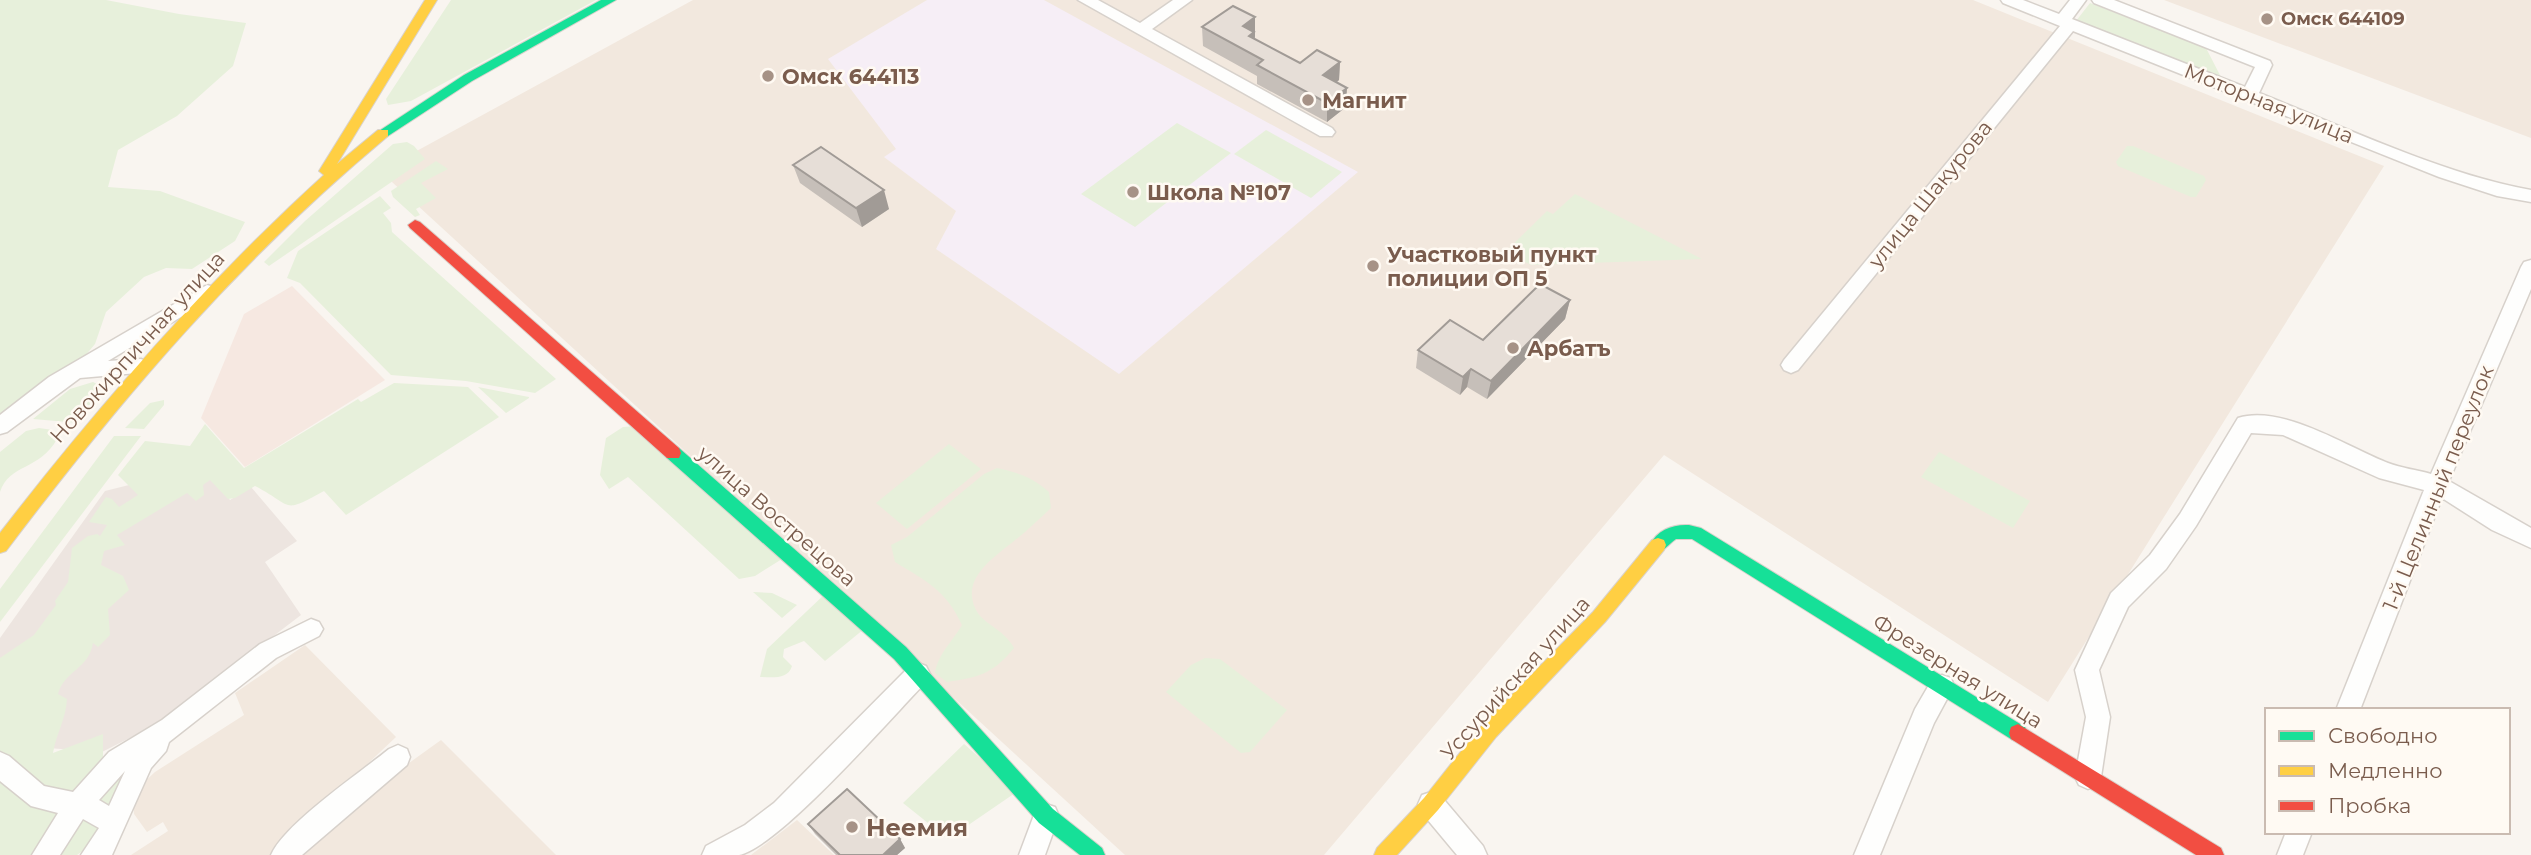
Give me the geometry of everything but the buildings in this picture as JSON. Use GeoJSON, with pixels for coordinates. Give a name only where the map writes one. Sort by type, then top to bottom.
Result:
{"type":"FeatureCollection","features":[{"type":"Feature","properties":{"kind":"street"},"geometry":{"type":"LineString","coordinates":[[316,186],[432,0]]}},
{"type":"Feature","properties":{"kind":"street"},"geometry":{"type":"LineString","coordinates":[[316,186],[388,130],[451,88],[610,0]]}},
{"type":"Feature","properties":{"kind":"street"},"geometry":{"type":"LineString","coordinates":[[1086,0],[1326,132]]}},
{"type":"Feature","properties":{"kind":"street"},"geometry":{"type":"LineString","coordinates":[[1140,30],[1184,0]]}},
{"type":"Feature","properties":{"kind":"street","name":"Моторная улица"},"geometry":{"type":"LineString","coordinates":[[2009,0],[2445,173],[2497,190],[2531,195]]}},
{"type":"Feature","properties":{"kind":"street","name":"улица Шакурова"},"geometry":{"type":"LineString","coordinates":[[1791,365],[2066,22],[2078,0]]}},
{"type":"Feature","properties":{"kind":"street","name":"Моторная улица"},"geometry":{"type":"LineString","coordinates":[[2100,0],[2264,65],[2250,94]]}},
{"type":"Feature","properties":{"kind":"street","name":"Новокирпичная улица"},"geometry":{"type":"LineString","coordinates":[[0,545],[58,467],[141,367],[316,186]]}},
{"type":"Feature","properties":{"kind":"street","name":"улица Вострецова"},"geometry":{"type":"LineString","coordinates":[[415,225],[900,653],[1046,816],[1095,855]]}},
{"type":"Feature","properties":{"kind":"street","name":"1-й Целинный переулок"},"geometry":{"type":"LineString","coordinates":[[2349,708],[2437,484],[2531,267]]}},
{"type":"Feature","properties":{"kind":"street"},"geometry":{"type":"LineString","coordinates":[[0,426],[56,383],[219,285]]}},
{"type":"Feature","properties":{"kind":"street"},"geometry":{"type":"LineString","coordinates":[[76,372],[93,368],[141,367]]}},
{"type":"Feature","properties":{"kind":"street"},"geometry":{"type":"LineString","coordinates":[[2088,777],[2098,717],[2087,670],[2119,600],[2158,562],[2188,520],[2245,424],[2285,427],[2387,472],[2437,484],[2531,539]]}},
{"type":"Feature","properties":{"kind":"street","name":"Фрезерная улица"},"geometry":{"type":"LineString","coordinates":[[1677,530],[1695,533],[2088,777],[2198,851]]}},
{"type":"Feature","properties":{"kind":"street","name":"Уссурийская улица"},"geometry":{"type":"LineString","coordinates":[[1384,855],[1432,804],[1489,731],[1599,617],[1664,537],[1677,530]]}},
{"type":"Feature","properties":{"kind":"street"},"geometry":{"type":"LineString","coordinates":[[45,855],[77,806],[118,760],[171,728],[268,650],[311,629]]}},
{"type":"Feature","properties":{"kind":"street"},"geometry":{"type":"LineString","coordinates":[[715,855],[754,834],[783,812],[918,674]]}},
{"type":"Feature","properties":{"kind":"street"},"geometry":{"type":"LineString","coordinates":[[1867,855],[1924,717],[1942,686]]}},
{"type":"Feature","properties":{"kind":"street"},"geometry":{"type":"LineString","coordinates":[[93,855],[105,844],[142,760],[171,728]]}},
{"type":"Feature","properties":{"kind":"street"},"geometry":{"type":"LineString","coordinates":[[284,855],[313,827],[398,757]]}},
{"type":"Feature","properties":{"kind":"street"},"geometry":{"type":"LineString","coordinates":[[9,773],[40,797],[87,807],[115,823]]}},
{"type":"Feature","properties":{"kind":"street"},"geometry":{"type":"LineString","coordinates":[[1432,804],[1474,855]]}},
{"type":"Feature","properties":{"kind":"street"},"geometry":{"type":"LineString","coordinates":[[1032,855],[1046,816]]}},
{"type":"Feature","properties":{"kind":"street"},"geometry":{"type":"LineString","coordinates":[[2290,855],[2298,834]]}},
{"type":"Feature","properties":{"kind":"shaded area"},"geometry":{"type":"Polygon","coordinates":[[[693,0],[1973,0],[2384,166],[2048,702],[1664,455],[1324,855],[1125,855],[380,171],[693,0]]]}},
{"type":"Feature","properties":{"kind":"shaded area","name":"Школа №107"},"geometry":{"type":"Polygon","coordinates":[[[927,0],[1044,0],[1358,172],[1119,374],[936,249],[956,211],[884,157],[896,149],[828,59],[927,0]]]}},
{"type":"Feature","properties":{"kind":"shaded area"},"geometry":{"type":"Polygon","coordinates":[[[2164,0],[2531,0],[2531,138],[2164,0]]]}},
{"type":"Feature","properties":{"kind":"shaded area"},"geometry":{"type":"Polygon","coordinates":[[[292,286],[385,380],[245,467],[201,418],[244,314],[292,286]]]}},
{"type":"Feature","properties":{"kind":"shaded area"},"geometry":{"type":"Polygon","coordinates":[[[205,466],[230,500],[251,487],[297,541],[265,562],[301,615],[163,721],[102,752],[48,748],[0,714],[0,638],[105,491],[205,466]]]}},
{"type":"Feature","properties":{"kind":"shaded area"},"geometry":{"type":"Polygon","coordinates":[[[305,645],[396,737],[271,855],[131,855],[168,831],[163,822],[147,832],[134,814],[133,798],[140,786],[155,772],[244,715],[235,693],[305,645]]]}},
{"type":"Feature","properties":{"kind":"shaded area"},"geometry":{"type":"Polygon","coordinates":[[[441,740],[556,855],[293,855],[341,812],[441,740]]]}},
{"type":"Feature","properties":{"kind":"shaded area"},"geometry":{"type":"Polygon","coordinates":[[[797,820],[834,855],[751,855],[797,820]]]}},
{"type":"Feature","properties":{"kind":"green space"},"geometry":{"type":"Polygon","coordinates":[[[0,0],[106,0],[246,23],[233,66],[177,116],[118,150],[108,187],[160,191],[245,222],[235,241],[192,269],[166,268],[144,277],[106,312],[95,344],[79,363],[0,420],[0,0]]]}},
{"type":"Feature","properties":{"kind":"green space"},"geometry":{"type":"Polygon","coordinates":[[[451,0],[596,0],[411,101],[388,105],[386,99],[451,0]]]}},
{"type":"Feature","properties":{"kind":"green space"},"geometry":{"type":"Polygon","coordinates":[[[2090,3],[2206,48],[2222,79],[2076,21],[2090,3]]]}},
{"type":"Feature","properties":{"kind":"green space"},"geometry":{"type":"Polygon","coordinates":[[[1177,123],[1231,153],[1135,227],[1081,194],[1177,123]]]}},
{"type":"Feature","properties":{"kind":"green space"},"geometry":{"type":"Polygon","coordinates":[[[1266,130],[1342,172],[1311,198],[1234,154],[1266,130]]]}},
{"type":"Feature","properties":{"kind":"green space"},"geometry":{"type":"Polygon","coordinates":[[[407,142],[425,159],[269,266],[264,262],[305,221],[393,144],[407,142]]]}},
{"type":"Feature","properties":{"kind":"green space"},"geometry":{"type":"Polygon","coordinates":[[[2127,146],[2133,146],[2204,176],[2206,180],[2196,197],[2191,197],[2118,166],[2116,162],[2127,146]]]}},
{"type":"Feature","properties":{"kind":"green space"},"geometry":{"type":"Polygon","coordinates":[[[436,161],[448,169],[421,183],[436,198],[416,209],[420,215],[415,217],[393,197],[391,191],[436,161]]]}},
{"type":"Feature","properties":{"kind":"green space"},"geometry":{"type":"Polygon","coordinates":[[[1575,194],[1702,259],[1531,265],[1505,252],[1547,211],[1553,214],[1575,194]]]}},
{"type":"Feature","properties":{"kind":"green space"},"geometry":{"type":"Polygon","coordinates":[[[380,196],[391,208],[383,213],[391,223],[392,232],[556,379],[535,393],[466,381],[391,375],[300,283],[287,278],[298,251],[380,196]]]}},
{"type":"Feature","properties":{"kind":"green space"},"geometry":{"type":"Polygon","coordinates":[[[93,382],[99,385],[99,389],[79,423],[33,419],[70,389],[93,382]]]}},
{"type":"Feature","properties":{"kind":"green space"},"geometry":{"type":"Polygon","coordinates":[[[394,383],[468,387],[499,417],[346,515],[324,491],[301,503],[288,505],[255,486],[235,498],[228,499],[210,480],[203,485],[204,495],[196,501],[187,493],[117,535],[125,545],[104,551],[101,565],[123,576],[129,590],[108,609],[110,635],[98,647],[93,643],[87,659],[61,686],[58,694],[67,699],[53,753],[103,734],[103,757],[75,788],[47,837],[32,855],[0,855],[0,658],[34,635],[56,605],[55,601],[68,582],[72,548],[88,536],[100,536],[107,525],[89,522],[106,497],[119,507],[138,495],[118,475],[145,441],[190,446],[205,424],[244,468],[358,399],[361,402],[394,383]]]}},
{"type":"Feature","properties":{"kind":"green space"},"geometry":{"type":"Polygon","coordinates":[[[478,387],[529,397],[529,398],[506,413],[478,387]]]}},
{"type":"Feature","properties":{"kind":"green space"},"geometry":{"type":"Polygon","coordinates":[[[164,400],[164,405],[144,429],[125,428],[150,403],[164,400]]]}},
{"type":"Feature","properties":{"kind":"green space"},"geometry":{"type":"Polygon","coordinates":[[[636,426],[782,559],[755,576],[739,579],[628,477],[609,489],[600,475],[606,438],[623,427],[636,426]]]}},
{"type":"Feature","properties":{"kind":"green space"},"geometry":{"type":"Polygon","coordinates":[[[39,428],[53,430],[57,439],[42,456],[10,476],[0,492],[0,452],[26,431],[39,428]]]}},
{"type":"Feature","properties":{"kind":"green space"},"geometry":{"type":"Polygon","coordinates":[[[114,436],[141,436],[0,622],[0,589],[114,436]]]}},
{"type":"Feature","properties":{"kind":"green space"},"geometry":{"type":"Polygon","coordinates":[[[949,444],[981,469],[907,529],[876,503],[949,444]]]}},
{"type":"Feature","properties":{"kind":"green space"},"geometry":{"type":"Polygon","coordinates":[[[1939,452],[2030,501],[2013,528],[1921,477],[1939,452]]]}},
{"type":"Feature","properties":{"kind":"green space"},"geometry":{"type":"Polygon","coordinates":[[[997,468],[1025,476],[1043,487],[1049,492],[1051,508],[981,570],[972,589],[976,610],[984,620],[1005,636],[1014,648],[999,664],[985,673],[947,682],[935,673],[942,654],[962,625],[942,595],[926,581],[895,562],[891,545],[907,537],[984,474],[997,468]]]}},
{"type":"Feature","properties":{"kind":"green space"},"geometry":{"type":"Polygon","coordinates":[[[753,592],[772,593],[797,605],[782,618],[753,592]]]}},
{"type":"Feature","properties":{"kind":"green space"},"geometry":{"type":"Polygon","coordinates":[[[826,593],[864,629],[825,661],[804,641],[784,649],[783,657],[792,666],[787,674],[760,677],[767,649],[826,593]]]}},
{"type":"Feature","properties":{"kind":"green space"},"geometry":{"type":"Polygon","coordinates":[[[1205,658],[1220,659],[1287,710],[1250,752],[1241,753],[1166,692],[1191,665],[1205,658]]]}},
{"type":"Feature","properties":{"kind":"green space"},"geometry":{"type":"Polygon","coordinates":[[[964,744],[1018,791],[948,839],[903,803],[964,744]]]}},
{"type":"Feature","properties":{"kind":"green space"},"geometry":{"type":"Polygon","coordinates":[[[140,754],[91,845],[77,855],[58,855],[82,815],[140,754]]]}},
{"type":"Feature","properties":{"kind":"traffic: fast"},"geometry":{"type":"LineString","coordinates":[[383,133],[468,78],[610,0]]}},
{"type":"Feature","properties":{"kind":"traffic: fast"},"geometry":{"type":"LineString","coordinates":[[673,453],[900,653],[1046,816],[1095,855]]}},
{"type":"Feature","properties":{"kind":"traffic: fast"},"geometry":{"type":"LineString","coordinates":[[1658,545],[1675,533],[1695,533],[2018,733]]}},
{"type":"Feature","properties":{"kind":"traffic: slow"},"geometry":{"type":"LineString","coordinates":[[326,171],[431,0]]}},
{"type":"Feature","properties":{"kind":"traffic: slow"},"geometry":{"type":"LineString","coordinates":[[0,546],[86,434],[178,327],[277,225],[383,133]]}},
{"type":"Feature","properties":{"kind":"traffic: slow"},"geometry":{"type":"LineString","coordinates":[[1384,855],[1431,804],[1489,731],[1599,617],[1658,545]]}},
{"type":"Feature","properties":{"kind":"traffic: jam"},"geometry":{"type":"LineString","coordinates":[[415,225],[673,453]]}},
{"type":"Feature","properties":{"kind":"traffic: jam"},"geometry":{"type":"LineString","coordinates":[[2018,733],[2214,855]]}},
{"type":"Feature","properties":{"kind":"place","name":"Омск 644109"},"geometry":{"type":"Point","coordinates":[2267,19]}},
{"type":"Feature","properties":{"kind":"place","name":"Омск 644113"},"geometry":{"type":"Point","coordinates":[768,76]}},
{"type":"Feature","properties":{"kind":"place","name":"Магнит"},"geometry":{"type":"Point","coordinates":[1308,100]}},
{"type":"Feature","properties":{"kind":"place","name":"Школа №107"},"geometry":{"type":"Point","coordinates":[1133,192]}},
{"type":"Feature","properties":{"kind":"place","name":"Участковый пункт полиции ОП 5"},"geometry":{"type":"Point","coordinates":[1373,266]}},
{"type":"Feature","properties":{"kind":"place","name":"Арбатъ"},"geometry":{"type":"Point","coordinates":[1513,348]}},
{"type":"Feature","properties":{"kind":"place","name":"Неемия"},"geometry":{"type":"Point","coordinates":[852,827]}}]}
